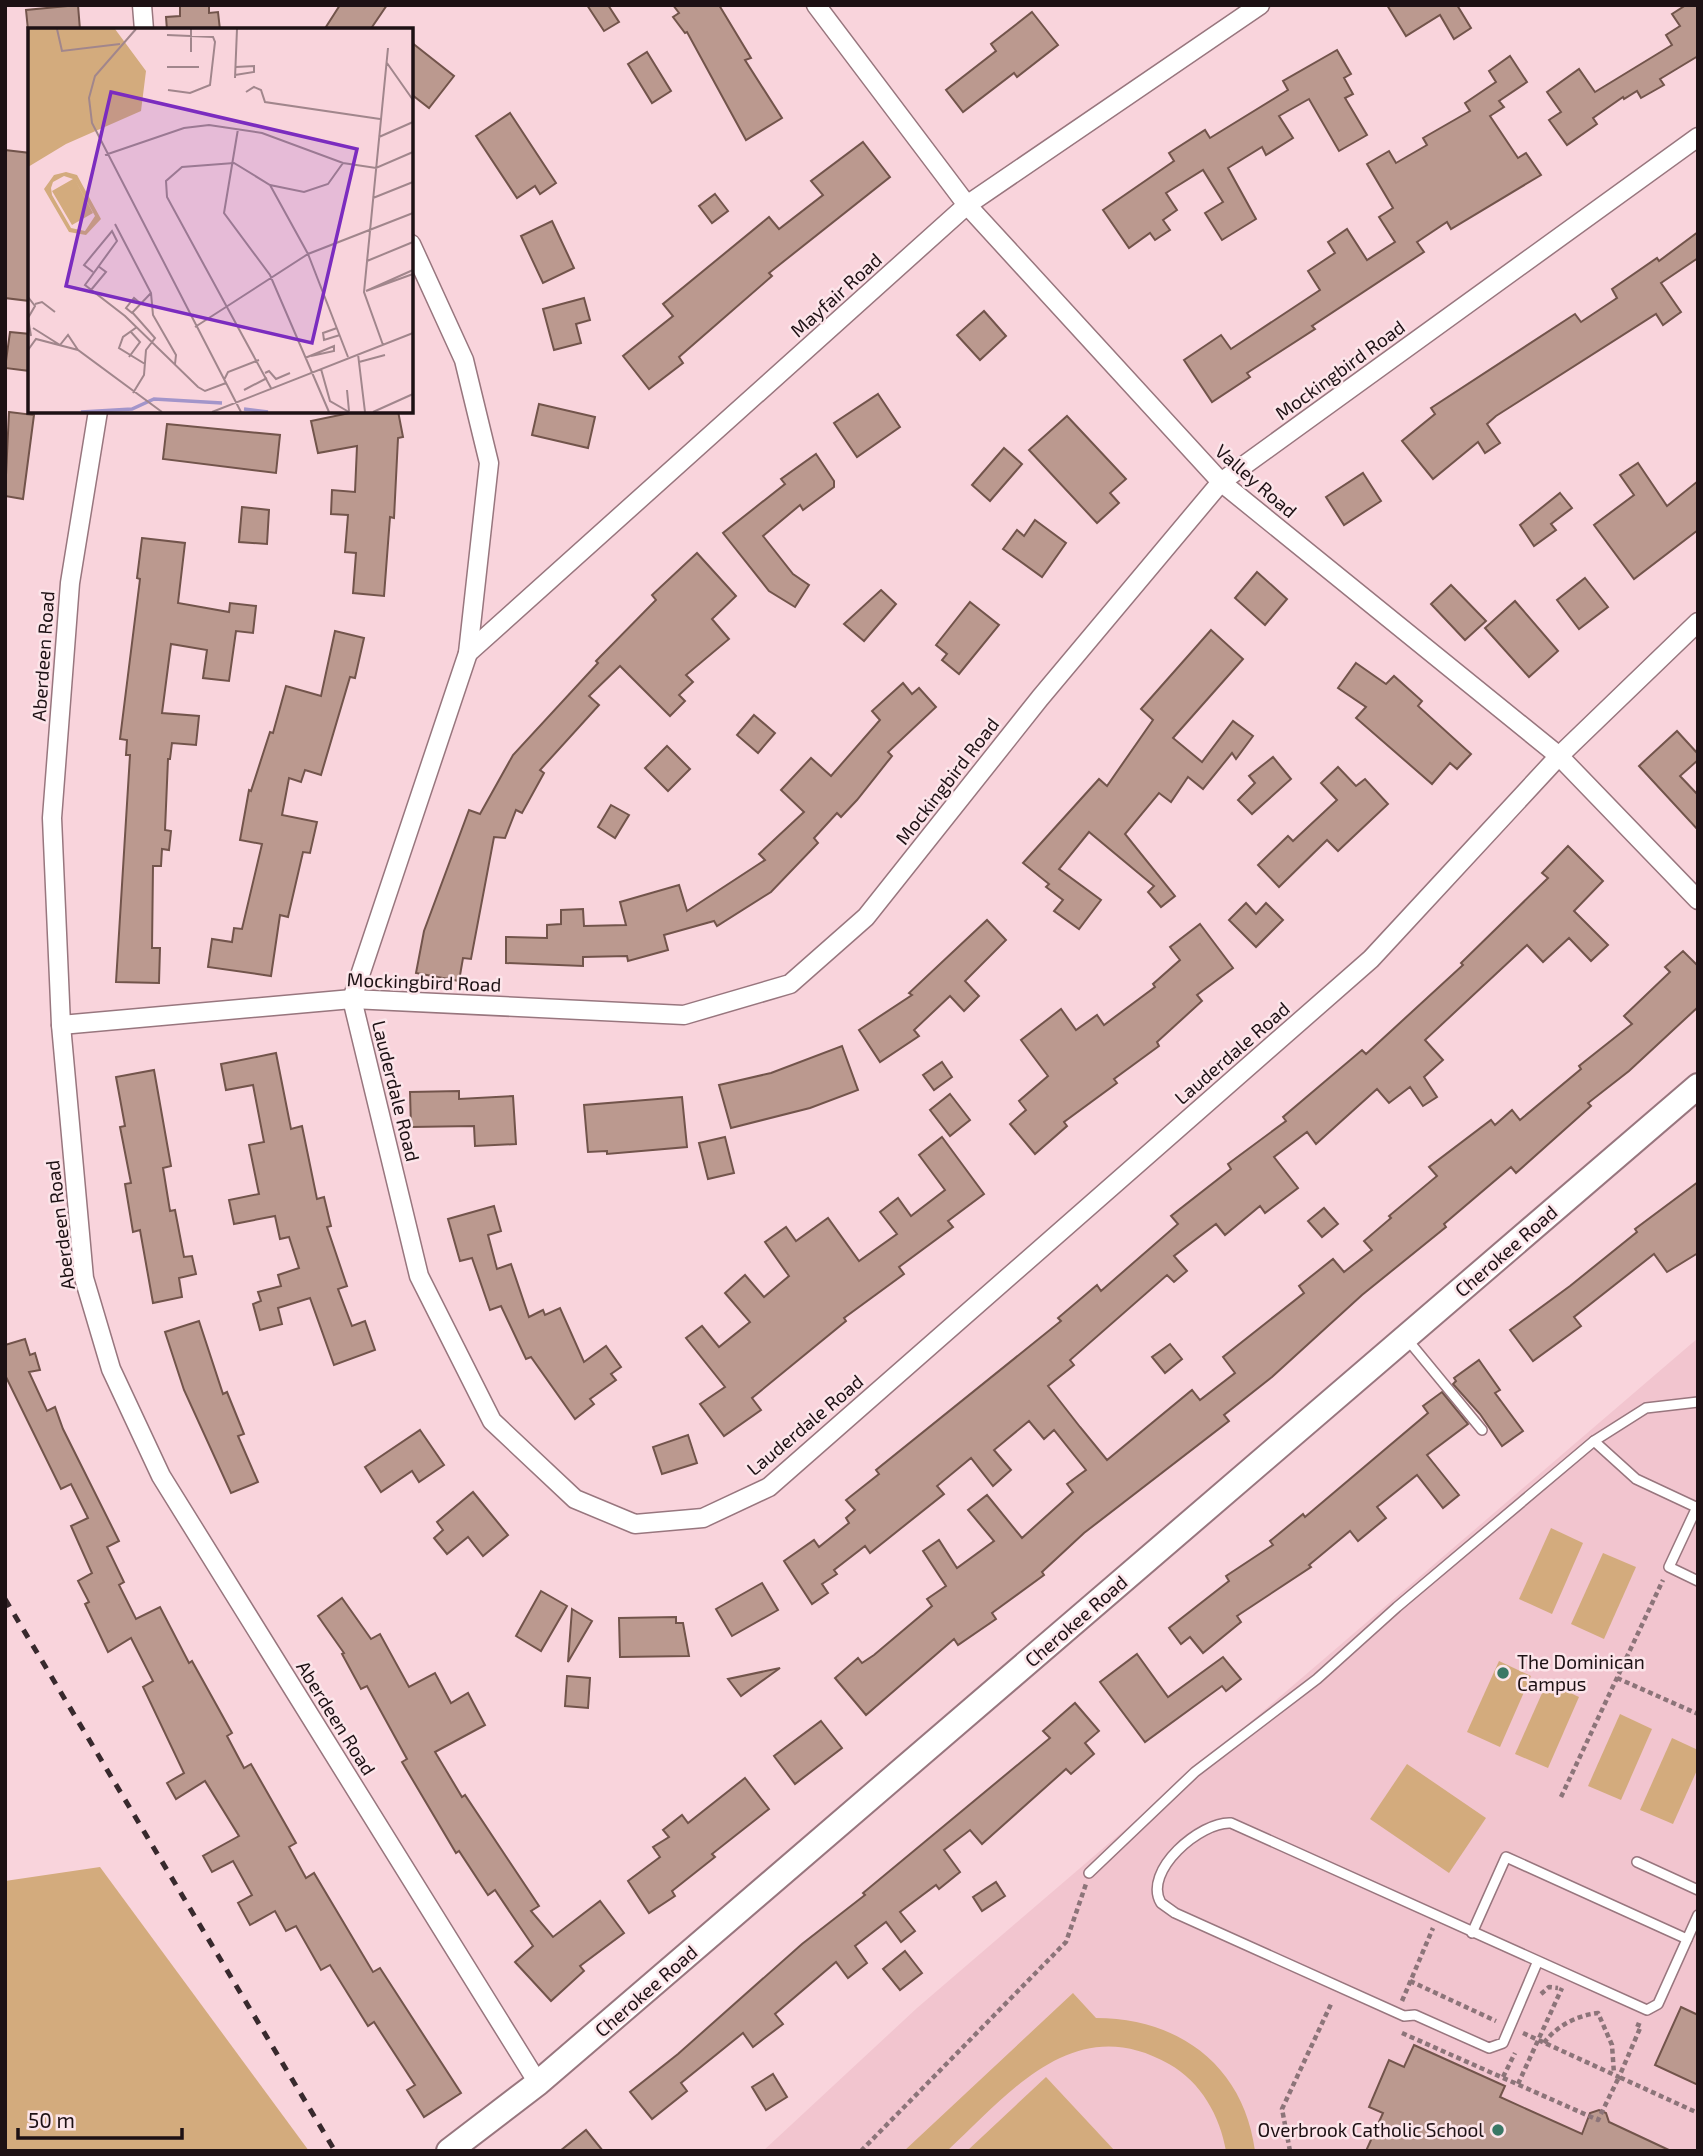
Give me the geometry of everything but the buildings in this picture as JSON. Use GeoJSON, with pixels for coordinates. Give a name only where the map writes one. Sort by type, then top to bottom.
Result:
{"type":"FeatureCollection","features":[{"type":"Feature","properties":{"kind":"street"},"geometry":{"type":"LineString","coordinates":[[142,5],[144,28]]}},
{"type":"Feature","properties":{"kind":"street","name":"Valley Road"},"geometry":{"type":"LineString","coordinates":[[816,5],[967,205],[1221,482],[1559,756],[1698,900]]}},
{"type":"Feature","properties":{"kind":"street","name":"Mayfair Road"},"geometry":{"type":"LineString","coordinates":[[468,653],[967,205],[1260,5]]}},
{"type":"Feature","properties":{"kind":"street","name":"Mockingbird Road"},"geometry":{"type":"LineString","coordinates":[[61,1025],[352,999],[684,1015],[790,984],[866,917],[1040,698],[1221,482],[1698,137]]}},
{"type":"Feature","properties":{"kind":"street"},"geometry":{"type":"LineString","coordinates":[[352,999],[468,653],[489,463],[464,360],[413,248]]}},
{"type":"Feature","properties":{"kind":"street","name":"Aberdeen Road"},"geometry":{"type":"LineString","coordinates":[[98,413],[70,583],[52,818],[61,1025],[84,1278],[111,1369],[160,1476],[538,2083]]}},
{"type":"Feature","properties":{"kind":"street","name":"Lauderdale Road"},"geometry":{"type":"LineString","coordinates":[[352,999],[418,1276],[492,1421],[575,1499],[635,1524],[703,1518],[769,1487],[1371,959],[1559,756],[1698,622]]}},
{"type":"Feature","properties":{"kind":"street","name":"Cherokee Road"},"geometry":{"type":"LineString","coordinates":[[449,2151],[538,2083],[1698,1086]]}},
{"type":"Feature","properties":{"kind":"lane"},"geometry":{"type":"LineString","coordinates":[[1406,1337],[1482,1430]]}},
{"type":"Feature","properties":{"kind":"lane"},"geometry":{"type":"LineString","coordinates":[[1089,1873],[1195,1772],[1317,1679],[1397,1606],[1594,1441],[1646,1408],[1698,1402]]}},
{"type":"Feature","properties":{"kind":"lane"},"geometry":{"type":"LineString","coordinates":[[1594,1441],[1636,1479],[1697,1508],[1669,1567],[1698,1581]]}},
{"type":"Feature","properties":{"kind":"lane"},"geometry":{"type":"LineString","coordinates":[[1537,1963],[1503,2043],[1489,2048],[1415,2015],[1404,2016],[1175,1913],[1161,1903],[1156,1884],[1163,1868],[1198,1834],[1209,1826],[1231,1823],[1537,1963],[1647,2010],[1658,2004],[1698,1915]]}},
{"type":"Feature","properties":{"kind":"lane"},"geometry":{"type":"LineString","coordinates":[[1472,1933],[1506,1857],[1687,1939]]}},
{"type":"Feature","properties":{"kind":"lane"},"geometry":{"type":"LineString","coordinates":[[1637,1862],[1698,1890]]}},
{"type":"Feature","properties":{"kind":"path"},"geometry":{"type":"LineString","coordinates":[[1561,1797],[1669,1567]]}},
{"type":"Feature","properties":{"kind":"path"},"geometry":{"type":"LineString","coordinates":[[1617,1678],[1698,1714]]}},
{"type":"Feature","properties":{"kind":"path"},"geometry":{"type":"LineString","coordinates":[[861,2151],[1066,1942],[1080,1908],[1089,1873]]}},
{"type":"Feature","properties":{"kind":"path"},"geometry":{"type":"LineString","coordinates":[[1401,2001],[1438,1917]]}},
{"type":"Feature","properties":{"kind":"path"},"geometry":{"type":"LineString","coordinates":[[1410,1981],[1496,2021]]}},
{"type":"Feature","properties":{"kind":"path"},"geometry":{"type":"LineString","coordinates":[[1518,2084],[1562,1988]]}},
{"type":"Feature","properties":{"kind":"path"},"geometry":{"type":"LineString","coordinates":[[1536,2004],[1545,1989],[1562,1988],[1571,1994]]}},
{"type":"Feature","properties":{"kind":"path"},"geometry":{"type":"LineString","coordinates":[[1320,1996],[1343,2007]]}},
{"type":"Feature","properties":{"kind":"path"},"geometry":{"type":"LineString","coordinates":[[1290,2151],[1282,2109],[1332,2002]]}},
{"type":"Feature","properties":{"kind":"path"},"geometry":{"type":"LineString","coordinates":[[1544,2043],[1549,2035],[1572,2020],[1600,2010],[1612,2045],[1616,2076]]}},
{"type":"Feature","properties":{"kind":"path"},"geometry":{"type":"LineString","coordinates":[[1390,2029],[1419,2038],[1598,2120],[1641,2026],[1631,2022]]}},
{"type":"Feature","properties":{"kind":"path"},"geometry":{"type":"LineString","coordinates":[[1503,2077],[1528,2023]]}},
{"type":"Feature","properties":{"kind":"path"},"geometry":{"type":"LineString","coordinates":[[1523,2033],[1698,2113]]}},
{"type":"Feature","properties":{"kind":"shaded area","name":"The Dominican Campus"},"geometry":{"type":"Polygon","coordinates":[[[1698,1338],[1698,2151],[763,2151],[917,2008],[1698,1338]]]}},
{"type":"Feature","properties":{"kind":"shaded area"},"geometry":{"type":"Polygon","coordinates":[[[1551,1528],[1583,1543],[1552,1614],[1519,1599],[1551,1528]]]}},
{"type":"Feature","properties":{"kind":"shaded area"},"geometry":{"type":"Polygon","coordinates":[[[1603,1553],[1636,1567],[1604,1639],[1571,1624],[1603,1553]]]}},
{"type":"Feature","properties":{"kind":"shaded area"},"geometry":{"type":"Polygon","coordinates":[[[1499,1661],[1531,1676],[1500,1747],[1467,1732],[1499,1661]]]}},
{"type":"Feature","properties":{"kind":"shaded area"},"geometry":{"type":"Polygon","coordinates":[[[1547,1682],[1579,1697],[1548,1768],[1515,1754],[1547,1682]]]}},
{"type":"Feature","properties":{"kind":"shaded area"},"geometry":{"type":"Polygon","coordinates":[[[1620,1714],[1652,1729],[1621,1800],[1588,1786],[1620,1714]]]}},
{"type":"Feature","properties":{"kind":"shaded area"},"geometry":{"type":"Polygon","coordinates":[[[1672,1738],[1698,1750],[1698,1768],[1673,1824],[1640,1810],[1672,1738]]]}},
{"type":"Feature","properties":{"kind":"shaded area"},"geometry":{"type":"Polygon","coordinates":[[[1407,1764],[1486,1818],[1449,1873],[1370,1819],[1407,1764]]]}},
{"type":"Feature","properties":{"kind":"shaded area"},"geometry":{"type":"Polygon","coordinates":[[[100,1867],[309,2151],[5,2151],[5,1881],[100,1867]]]}},
{"type":"Feature","properties":{"kind":"shaded area"},"geometry":{"type":"Polygon","coordinates":[[[1073,1993],[1096,2018],[1126,2020],[1154,2027],[1180,2038],[1202,2053],[1222,2072],[1237,2094],[1248,2121],[1255,2151],[1226,2151],[1214,2113],[1200,2090],[1180,2071],[1135,2050],[1104,2047],[1074,2052],[1046,2065],[1020,2083],[947,2151],[904,2151],[1073,1993]]]}},
{"type":"Feature","properties":{"kind":"shaded area"},"geometry":{"type":"Polygon","coordinates":[[[1046,2077],[1115,2151],[967,2151],[1046,2077]]]}},
{"type":"Feature","properties":{"kind":"railway"},"geometry":{"type":"LineString","coordinates":[[5,1599],[335,2151]]}},
{"type":"Feature","properties":{"kind":"place","name":"The Dominican Campus"},"geometry":{"type":"Point","coordinates":[1503,1673]}},
{"type":"Feature","properties":{"kind":"place","name":"Overbrook Catholic School"},"geometry":{"type":"Point","coordinates":[1498,2130]}}]}
